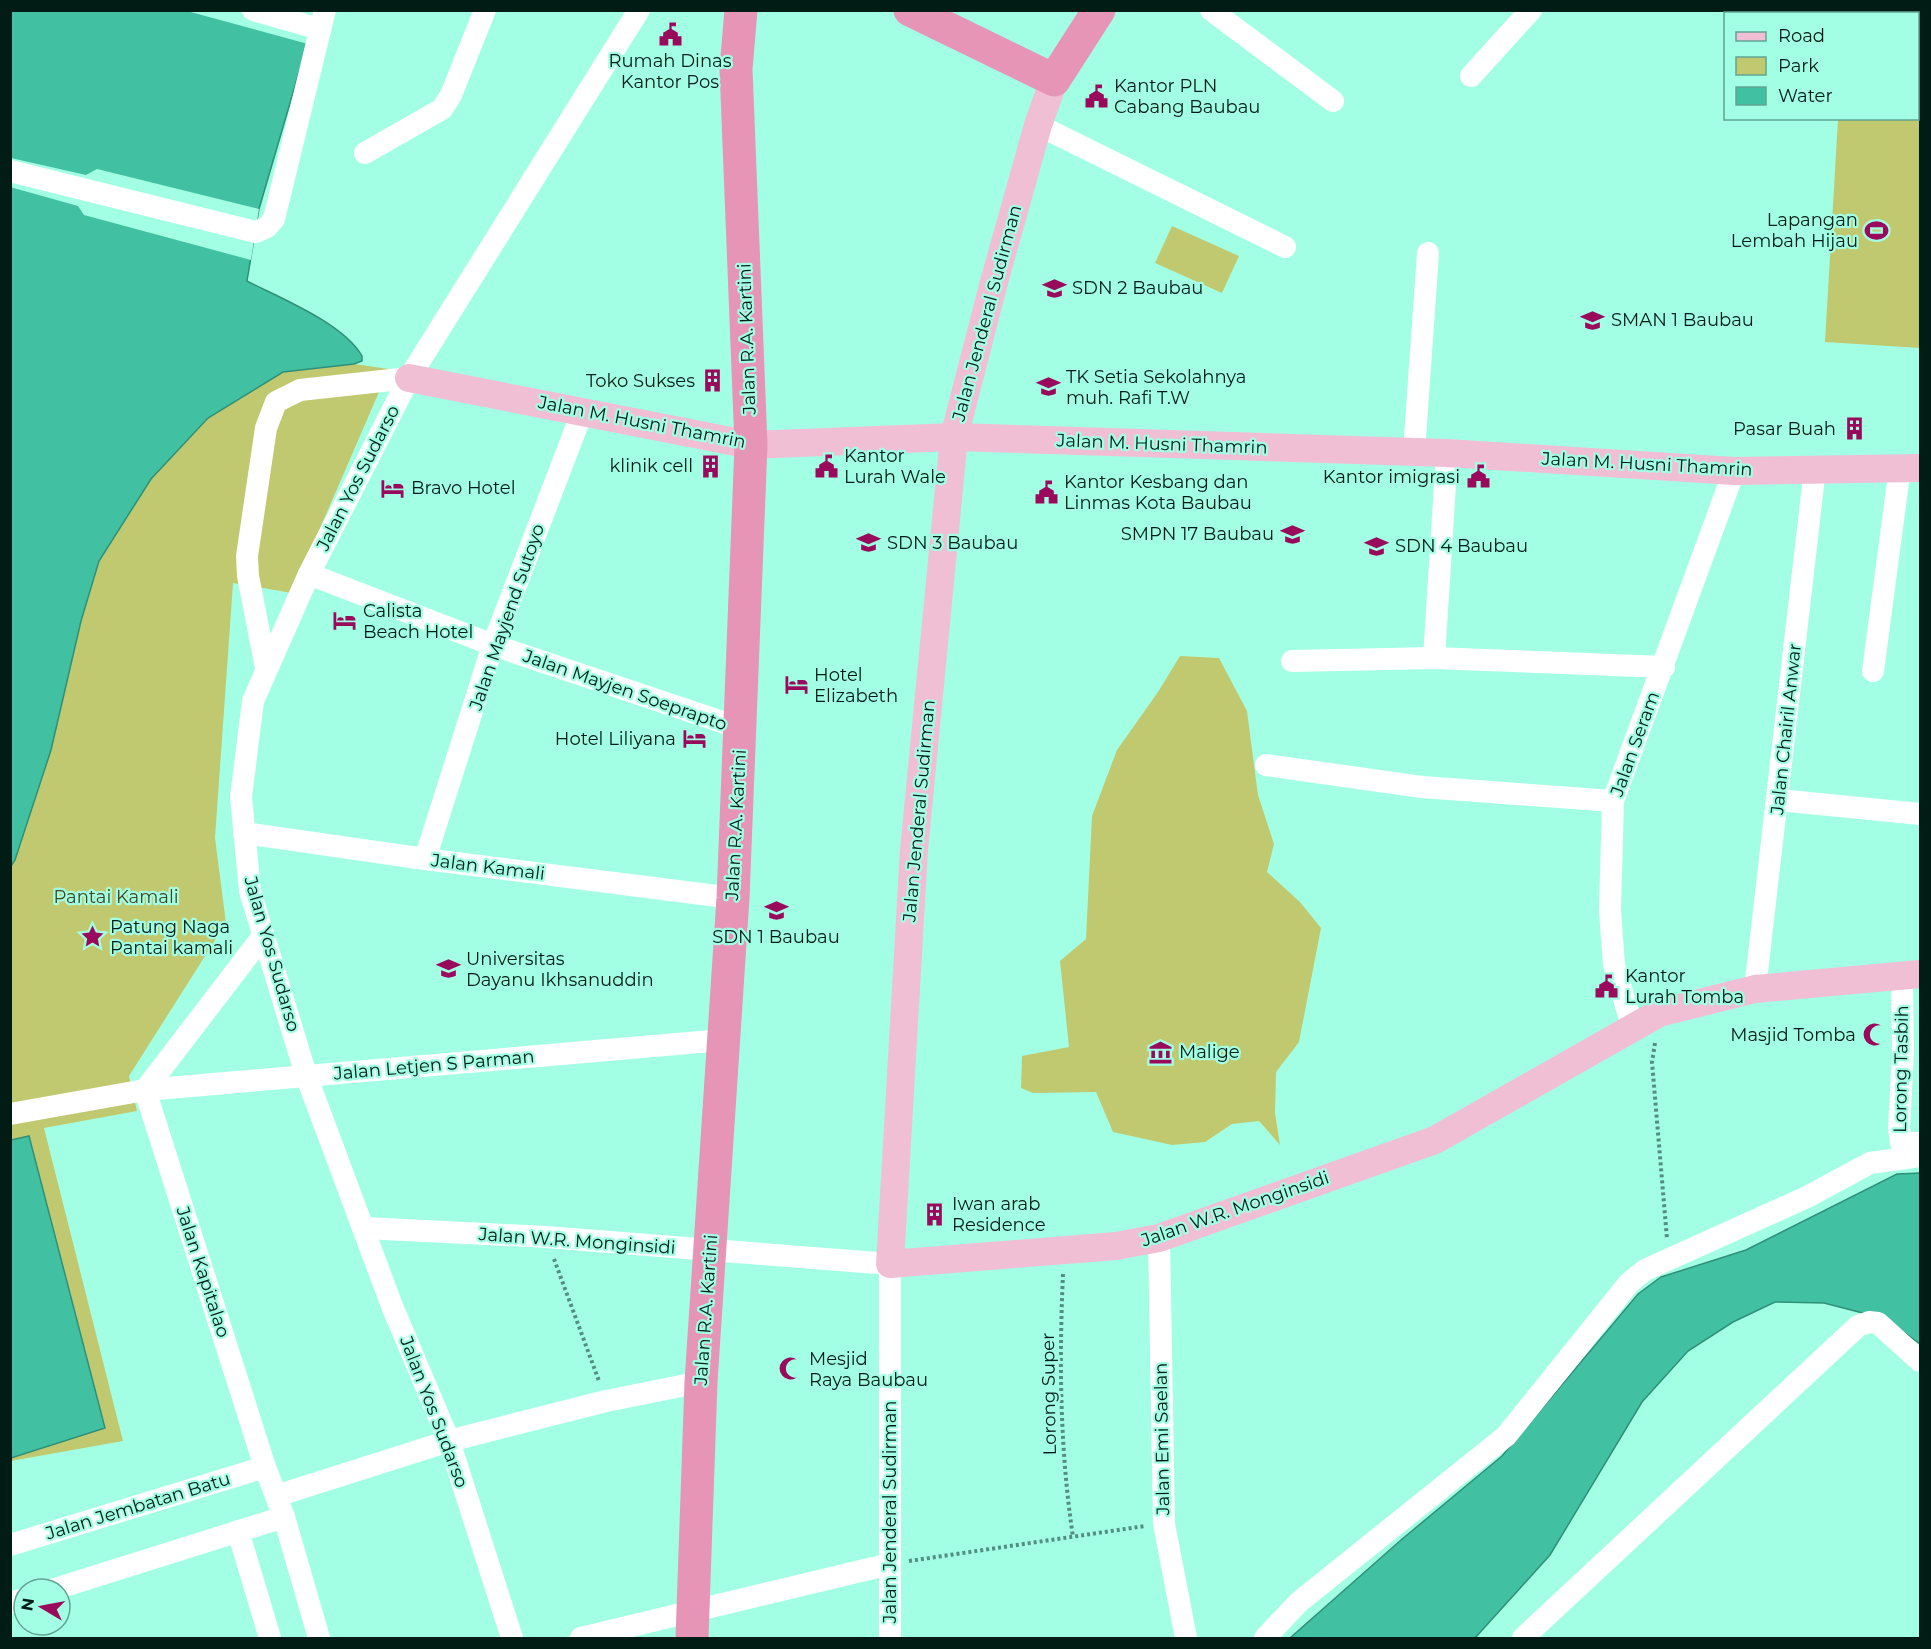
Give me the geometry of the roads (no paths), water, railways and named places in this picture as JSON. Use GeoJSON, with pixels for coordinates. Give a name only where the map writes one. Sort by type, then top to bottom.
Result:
{"type":"FeatureCollection","features":[{"type":"Feature","properties":{"kind":"highway","name":"Jalan R.A. Kartini"},"geometry":{"type":"LineString","coordinates":[[692,1626],[701,1382],[733,898],[751,445],[736,69],[741,10]]}},
{"type":"Feature","properties":{"kind":"highway"},"geometry":{"type":"LineString","coordinates":[[910,10],[1054,80]]}},
{"type":"Feature","properties":{"kind":"highway","name":"Jalan Jenderal Sudirman"},"geometry":{"type":"LineString","coordinates":[[1054,80],[1099,10]]}},
{"type":"Feature","properties":{"kind":"main road","name":"Jalan Jenderal Sudirman"},"geometry":{"type":"LineString","coordinates":[[890,1264],[914,850],[954,437],[1038,125],[1054,80]]}},
{"type":"Feature","properties":{"kind":"main road","name":"Jalan M. Husni Thamrin"},"geometry":{"type":"LineString","coordinates":[[409,378],[583,410],[751,445],[954,437],[1447,453],[1734,471],[1910,467]]}},
{"type":"Feature","properties":{"kind":"main road","name":"Jalan W.R. Monginsidi"},"geometry":{"type":"LineString","coordinates":[[890,1264],[1116,1246],[1159,1238],[1435,1140],[1659,1013],[1755,989],[1911,975]]}},
{"type":"Feature","properties":{"kind":"street"},"geometry":{"type":"LineString","coordinates":[[10,171],[256,232],[267,227],[274,219],[323,20],[253,10]]}},
{"type":"Feature","properties":{"kind":"street"},"geometry":{"type":"LineString","coordinates":[[365,153],[442,109],[451,95],[485,10]]}},
{"type":"Feature","properties":{"kind":"street","name":"Jalan Yos Sudarso"},"geometry":{"type":"LineString","coordinates":[[513,1638],[449,1440],[392,1306],[365,1228],[306,1076],[250,891],[240,797],[253,701],[309,574],[409,378],[639,10]]}},
{"type":"Feature","properties":{"kind":"street"},"geometry":{"type":"LineString","coordinates":[[1211,10],[1333,101]]}},
{"type":"Feature","properties":{"kind":"street"},"geometry":{"type":"LineString","coordinates":[[1472,76],[1531,10]]}},
{"type":"Feature","properties":{"kind":"street"},"geometry":{"type":"LineString","coordinates":[[1038,125],[1285,247]]}},
{"type":"Feature","properties":{"kind":"street"},"geometry":{"type":"LineString","coordinates":[[1414,452],[1428,253]]}},
{"type":"Feature","properties":{"kind":"street"},"geometry":{"type":"LineString","coordinates":[[266,668],[248,576],[248,556],[266,428],[276,402],[300,390],[409,378]]}},
{"type":"Feature","properties":{"kind":"street","name":"Jalan Mayjend Sutoyo"},"geometry":{"type":"LineString","coordinates":[[425,860],[493,645],[583,410]]}},
{"type":"Feature","properties":{"kind":"street"},"geometry":{"type":"LineString","coordinates":[[1434,658],[1447,453]]}},
{"type":"Feature","properties":{"kind":"street"},"geometry":{"type":"LineString","coordinates":[[1873,670],[1910,467]]}},
{"type":"Feature","properties":{"kind":"street","name":"Jalan Chairil Anwar"},"geometry":{"type":"LineString","coordinates":[[1755,989],[1779,800],[1815,468]]}},
{"type":"Feature","properties":{"kind":"street","name":"Jalan Seram"},"geometry":{"type":"LineString","coordinates":[[1633,1029],[1614,965],[1612,938],[1613,801],[1734,471]]}},
{"type":"Feature","properties":{"kind":"street","name":"Jalan Mayjen Soeprapto"},"geometry":{"type":"LineString","coordinates":[[309,574],[493,645],[740,728]]}},
{"type":"Feature","properties":{"kind":"street"},"geometry":{"type":"LineString","coordinates":[[1292,661],[1434,658],[1664,667]]}},
{"type":"Feature","properties":{"kind":"street"},"geometry":{"type":"LineString","coordinates":[[1266,765],[1422,787],[1613,801]]}},
{"type":"Feature","properties":{"kind":"street"},"geometry":{"type":"LineString","coordinates":[[1779,800],[1920,814]]}},
{"type":"Feature","properties":{"kind":"street","name":"Jalan Kamali"},"geometry":{"type":"LineString","coordinates":[[243,832],[425,860],[733,898]]}},
{"type":"Feature","properties":{"kind":"street"},"geometry":{"type":"LineString","coordinates":[[145,1090],[263,936]]}},
{"type":"Feature","properties":{"kind":"street","name":"Lorong Tasbih"},"geometry":{"type":"LineString","coordinates":[[1911,975],[1899,1128],[1901,1143],[1920,1143]]}},
{"type":"Feature","properties":{"kind":"street","name":"Jalan Letjen S Parman"},"geometry":{"type":"LineString","coordinates":[[10,1114],[145,1090],[723,1040]]}},
{"type":"Feature","properties":{"kind":"street","name":"Jalan Kapitalao"},"geometry":{"type":"LineString","coordinates":[[145,1090],[265,1467],[280,1507],[319,1638]]}},
{"type":"Feature","properties":{"kind":"street"},"geometry":{"type":"LineString","coordinates":[[1265,1638],[1299,1602],[1506,1436],[1629,1283],[1645,1270],[1807,1197],[1870,1163],[1920,1156]]}},
{"type":"Feature","properties":{"kind":"street","name":"Jalan W.R. Monginsidi"},"geometry":{"type":"LineString","coordinates":[[365,1228],[546,1238],[890,1264]]}},
{"type":"Feature","properties":{"kind":"street","name":"Jalan Emi Saelan"},"geometry":{"type":"LineString","coordinates":[[1159,1238],[1164,1524],[1186,1638]]}},
{"type":"Feature","properties":{"kind":"street","name":"Jalan Jenderal Sudirman"},"geometry":{"type":"LineString","coordinates":[[890,1264],[890,1638]]}},
{"type":"Feature","properties":{"kind":"street"},"geometry":{"type":"LineString","coordinates":[[1523,1638],[1858,1326],[1869,1322],[1878,1323],[1920,1361]]}},
{"type":"Feature","properties":{"kind":"street"},"geometry":{"type":"LineString","coordinates":[[72,1584],[238,1531],[280,1507],[449,1440],[606,1401],[701,1382]]}},
{"type":"Feature","properties":{"kind":"street","name":"Jalan Jembatan Batu"},"geometry":{"type":"LineString","coordinates":[[10,1545],[265,1467]]}},
{"type":"Feature","properties":{"kind":"street"},"geometry":{"type":"LineString","coordinates":[[238,1531],[270,1638]]}},
{"type":"Feature","properties":{"kind":"street"},"geometry":{"type":"LineString","coordinates":[[581,1638],[692,1626],[890,1564]]}},
{"type":"Feature","properties":{"kind":"water"},"geometry":{"type":"Polygon","coordinates":[[[11,11],[317,11],[259,209],[247,281],[326,322],[353,344],[362,356],[362,361],[354,364],[283,372],[208,418],[151,479],[99,561],[81,621],[51,750],[15,860],[11,866],[11,11]]]}},
{"type":"Feature","properties":{"kind":"water"},"geometry":{"type":"Polygon","coordinates":[[[29,1136],[105,1428],[11,1458],[11,1140],[29,1136]]]}},
{"type":"Feature","properties":{"kind":"water"},"geometry":{"type":"Polygon","coordinates":[[[1920,1173],[1920,1344],[1886,1319],[1824,1303],[1775,1302],[1733,1322],[1688,1351],[1642,1402],[1550,1555],[1475,1638],[1290,1638],[1401,1540],[1502,1456],[1638,1294],[1661,1277],[1746,1250],[1897,1174],[1920,1173]]]}},
{"type":"Feature","properties":{"kind":"place","name":"Rumah Dinas Kantor Pos"},"geometry":{"type":"Point","coordinates":[670,35]}},
{"type":"Feature","properties":{"kind":"place","name":"Kantor PLN Cabang Baubau"},"geometry":{"type":"Point","coordinates":[1096,96]}},
{"type":"Feature","properties":{"kind":"place","name":"Lapangan Lembah Hijau"},"geometry":{"type":"Point","coordinates":[1876,230]}},
{"type":"Feature","properties":{"kind":"place","name":"SDN 2 Baubau"},"geometry":{"type":"Point","coordinates":[1054,288]}},
{"type":"Feature","properties":{"kind":"place","name":"SMAN 1 Baubau"},"geometry":{"type":"Point","coordinates":[1593,320]}},
{"type":"Feature","properties":{"kind":"place","name":"Toko Sukses"},"geometry":{"type":"Point","coordinates":[713,381]}},
{"type":"Feature","properties":{"kind":"place","name":"TK Setia Sekolahnya muh. Rafi T.W"},"geometry":{"type":"Point","coordinates":[1048,387]}},
{"type":"Feature","properties":{"kind":"place","name":"Pasar Buah"},"geometry":{"type":"Point","coordinates":[1854,429]}},
{"type":"Feature","properties":{"kind":"place","name":"klinik cell"},"geometry":{"type":"Point","coordinates":[711,466]}},
{"type":"Feature","properties":{"kind":"place","name":"Kantor Lurah Wale"},"geometry":{"type":"Point","coordinates":[826,466]}},
{"type":"Feature","properties":{"kind":"place","name":"Kantor imigrasi"},"geometry":{"type":"Point","coordinates":[1478,477]}},
{"type":"Feature","properties":{"kind":"place","name":"Bravo Hotel"},"geometry":{"type":"Point","coordinates":[393,488]}},
{"type":"Feature","properties":{"kind":"place","name":"Kantor Kesbang dan Linmas Kota Baubau"},"geometry":{"type":"Point","coordinates":[1046,492]}},
{"type":"Feature","properties":{"kind":"place","name":"SMPN 17 Baubau"},"geometry":{"type":"Point","coordinates":[1292,534]}},
{"type":"Feature","properties":{"kind":"place","name":"SDN 3 Baubau"},"geometry":{"type":"Point","coordinates":[869,543]}},
{"type":"Feature","properties":{"kind":"place","name":"SDN 4 Baubau"},"geometry":{"type":"Point","coordinates":[1377,546]}},
{"type":"Feature","properties":{"kind":"place","name":"Calista Beach Hotel"},"geometry":{"type":"Point","coordinates":[345,621]}},
{"type":"Feature","properties":{"kind":"place","name":"Hotel Elizabeth"},"geometry":{"type":"Point","coordinates":[796,685]}},
{"type":"Feature","properties":{"kind":"place","name":"Hotel Liliyana"},"geometry":{"type":"Point","coordinates":[694,739]}},
{"type":"Feature","properties":{"kind":"place","name":"SDN 1 Baubau"},"geometry":{"type":"Point","coordinates":[776,911]}},
{"type":"Feature","properties":{"kind":"place","name":"Patung Naga Pantai kamali"},"geometry":{"type":"Point","coordinates":[92,937]}},
{"type":"Feature","properties":{"kind":"place","name":"Universitas Dayanu Ikhsanuddin"},"geometry":{"type":"Point","coordinates":[448,969]}},
{"type":"Feature","properties":{"kind":"place","name":"Kantor Lurah Tomba"},"geometry":{"type":"Point","coordinates":[1607,986]}},
{"type":"Feature","properties":{"kind":"place","name":"Masjid Tomba"},"geometry":{"type":"Point","coordinates":[1874,1035]}},
{"type":"Feature","properties":{"kind":"place","name":"Malige"},"geometry":{"type":"Point","coordinates":[1161,1052]}},
{"type":"Feature","properties":{"kind":"place","name":"Iwan arab Residence"},"geometry":{"type":"Point","coordinates":[934,1214]}},
{"type":"Feature","properties":{"kind":"place","name":"Mesjid Raya Baubau"},"geometry":{"type":"Point","coordinates":[791,1369]}},
{"type":"Feature","properties":{"kind":"park label","name":"Pantai Kamali"},"geometry":{"type":"Point","coordinates":[116,897]}}]}
